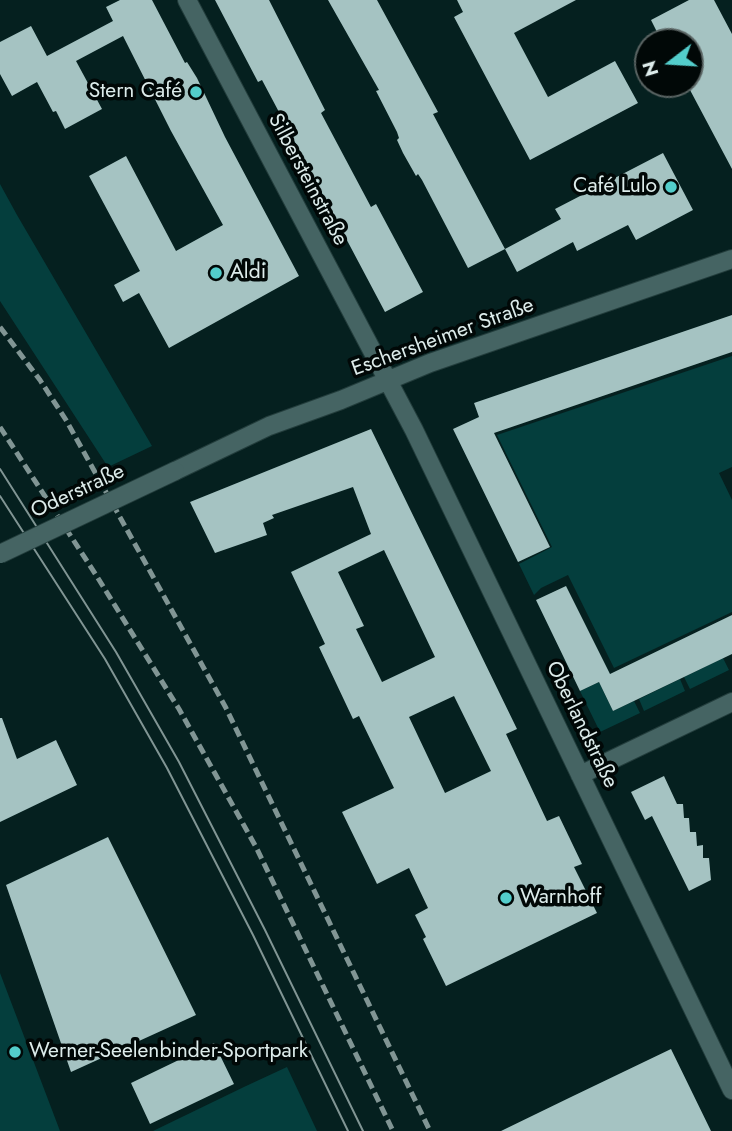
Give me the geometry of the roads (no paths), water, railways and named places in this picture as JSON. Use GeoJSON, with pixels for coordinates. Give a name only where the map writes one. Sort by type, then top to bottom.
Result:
{"type":"FeatureCollection","features":[{"type":"Feature","properties":{"kind":"street","name":"Silbersteinstraße"},"geometry":{"type":"LineString","coordinates":[[187,0],[388,380]]}},
{"type":"Feature","properties":{"kind":"street","name":"Eschersheimer Straße"},"geometry":{"type":"LineString","coordinates":[[175,471],[269,426],[430,363],[732,260]]}},
{"type":"Feature","properties":{"kind":"street","name":"Oberlandstraße"},"geometry":{"type":"LineString","coordinates":[[388,380],[732,1090]]}},
{"type":"Feature","properties":{"kind":"street","name":"Oderstraße"},"geometry":{"type":"LineString","coordinates":[[0,554],[175,471]]}},
{"type":"Feature","properties":{"kind":"street"},"geometry":{"type":"LineString","coordinates":[[580,775],[732,702]]}},
{"type":"Feature","properties":{"kind":"tram line"},"geometry":{"type":"LineString","coordinates":[[0,469],[116,652],[179,762],[363,1131]]}},
{"type":"Feature","properties":{"kind":"tram line"},"geometry":{"type":"LineString","coordinates":[[0,496],[105,659],[167,768],[253,935],[348,1131]]}},
{"type":"Feature","properties":{"kind":"railway"},"geometry":{"type":"LineString","coordinates":[[0,327],[66,420],[226,708],[430,1131]]}},
{"type":"Feature","properties":{"kind":"railway"},"geometry":{"type":"LineString","coordinates":[[0,427],[179,709],[256,847],[393,1131]]}},
{"type":"Feature","properties":{"kind":"place","name":"Stern Café"},"geometry":{"type":"Point","coordinates":[196,92]}},
{"type":"Feature","properties":{"kind":"place","name":"Café Lulo"},"geometry":{"type":"Point","coordinates":[671,187]}},
{"type":"Feature","properties":{"kind":"place","name":"Aldi"},"geometry":{"type":"Point","coordinates":[216,273]}},
{"type":"Feature","properties":{"kind":"place","name":"Warnhoff"},"geometry":{"type":"Point","coordinates":[506,898]}},
{"type":"Feature","properties":{"kind":"place","name":"Werner-Seelenbinder-Sportpark"},"geometry":{"type":"Point","coordinates":[15,1052]}}]}
